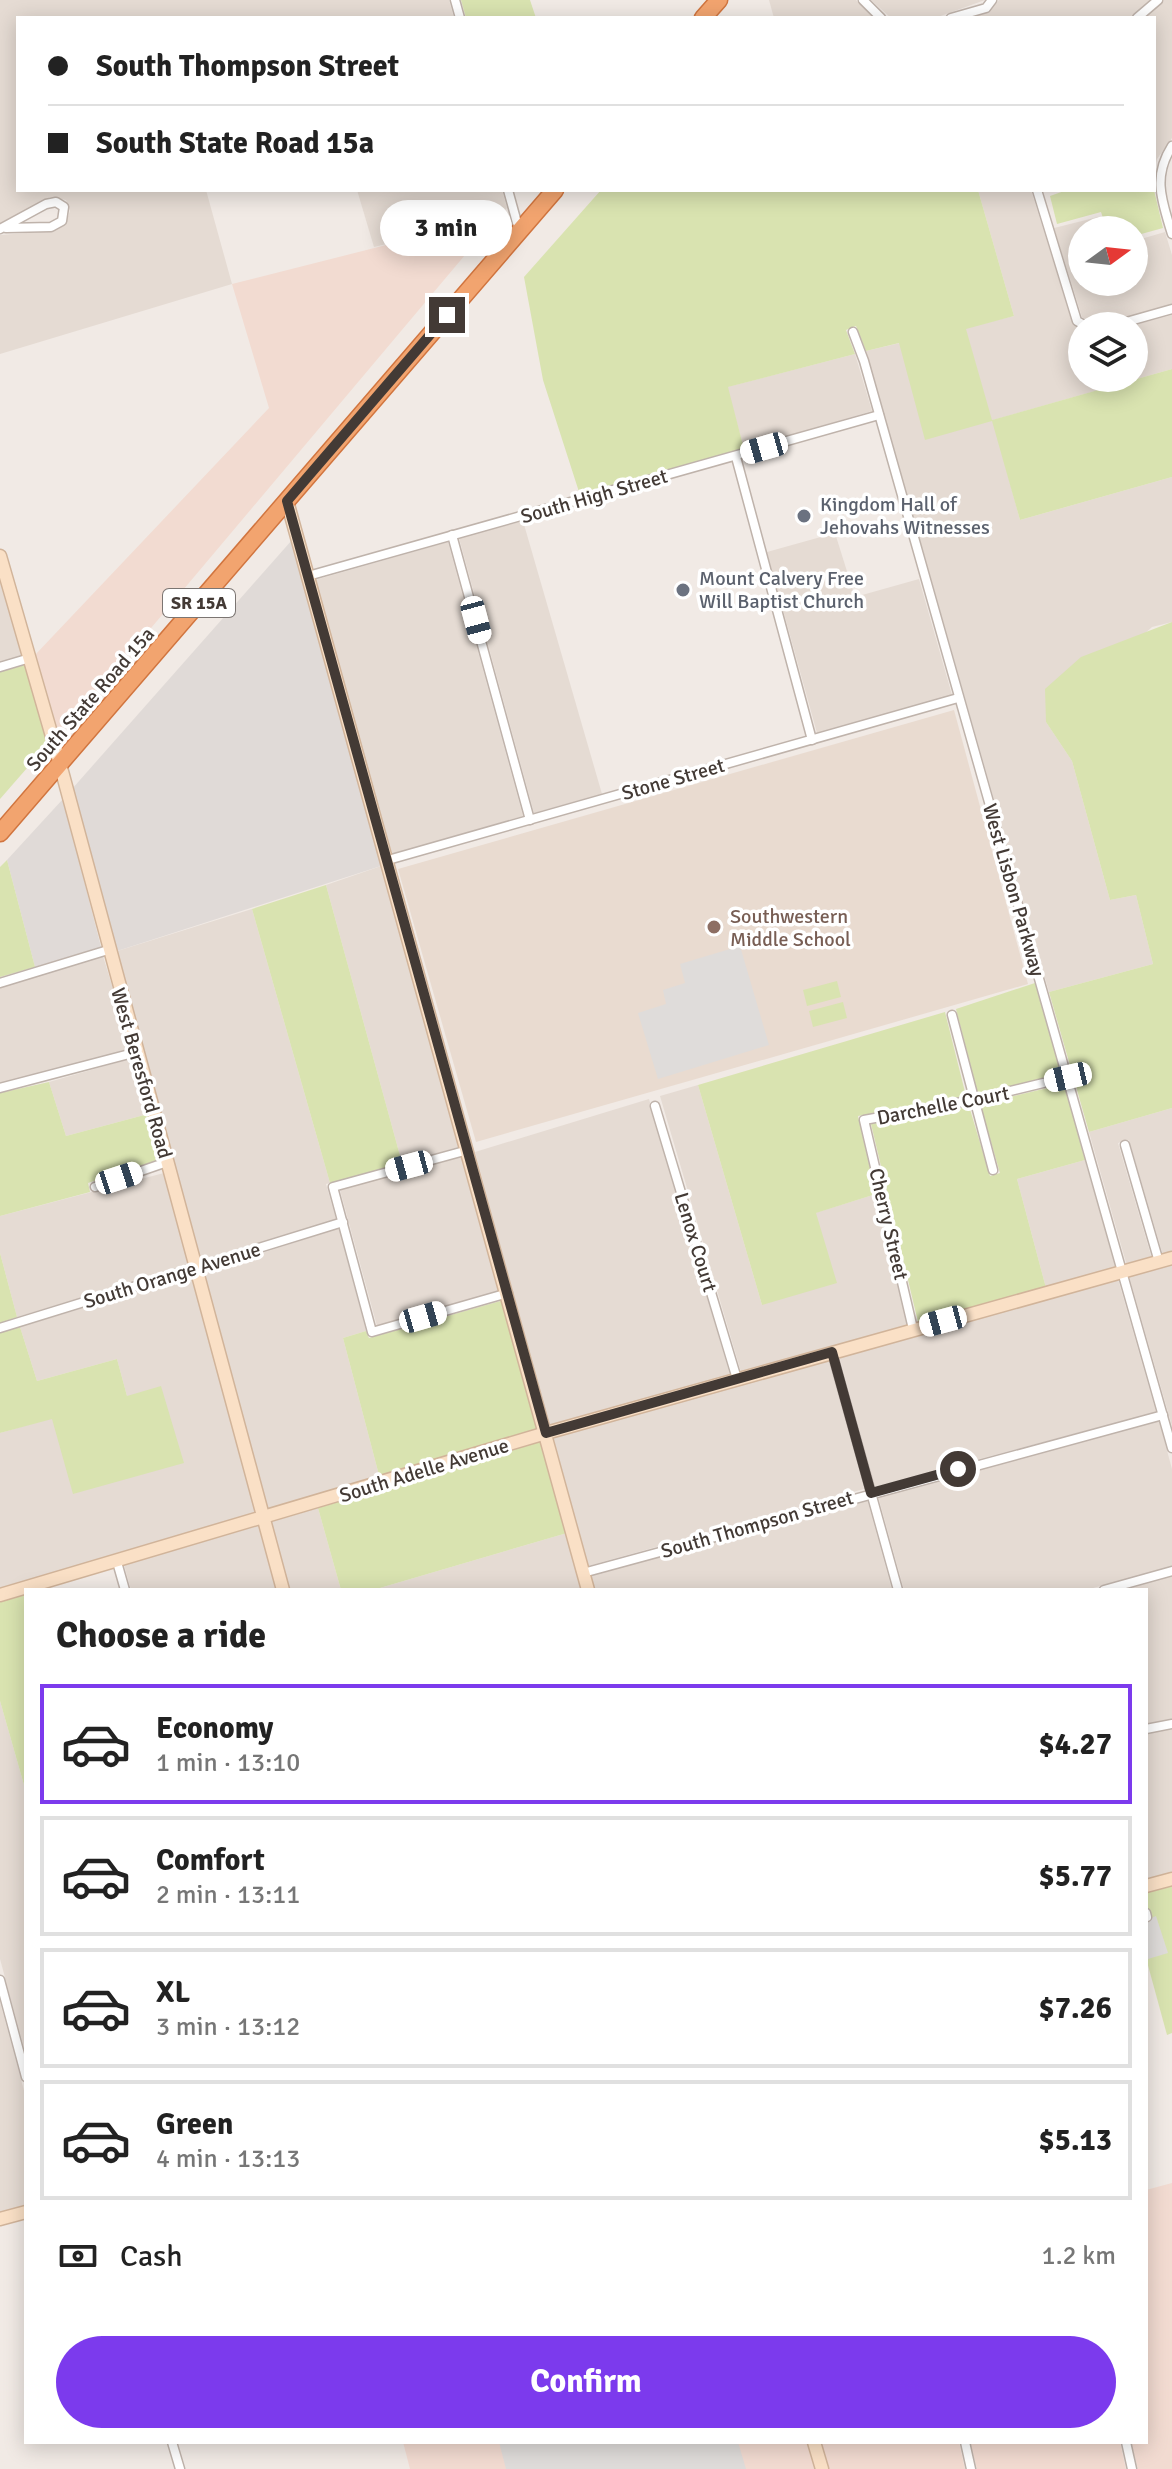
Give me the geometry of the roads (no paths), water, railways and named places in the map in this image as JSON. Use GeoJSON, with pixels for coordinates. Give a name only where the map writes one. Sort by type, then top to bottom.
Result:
{"type":"FeatureCollection","features":[{"type":"Feature","properties":{"kind":"highway"},"geometry":{"type":"LineString","coordinates":[[705,16],[719,0]]}},
{"type":"Feature","properties":{"kind":"highway","name":"South State Road 15a"},"geometry":{"type":"LineString","coordinates":[[0,833],[553,192]]}},
{"type":"Feature","properties":{"kind":"street"},"geometry":{"type":"LineString","coordinates":[[863,0],[879,16]]}},
{"type":"Feature","properties":{"kind":"street"},"geometry":{"type":"LineString","coordinates":[[958,16],[986,8],[992,0]]}},
{"type":"Feature","properties":{"kind":"street"},"geometry":{"type":"LineString","coordinates":[[1139,16],[1158,0]]}},
{"type":"Feature","properties":{"kind":"street"},"geometry":{"type":"LineString","coordinates":[[1172,146],[1162,161],[1159,177],[1172,234]]}},
{"type":"Feature","properties":{"kind":"street"},"geometry":{"type":"LineString","coordinates":[[509,192],[520,231]]}},
{"type":"Feature","properties":{"kind":"street"},"geometry":{"type":"LineString","coordinates":[[1038,192],[1074,312]]}},
{"type":"Feature","properties":{"kind":"street"},"geometry":{"type":"LineString","coordinates":[[56,202],[64,207],[62,221],[51,227],[3,229],[46,204],[56,202]]}},
{"type":"Feature","properties":{"kind":"street"},"geometry":{"type":"LineString","coordinates":[[1148,316],[1172,309]]}},
{"type":"Feature","properties":{"kind":"street","name":"West Lisbon Parkway"},"geometry":{"type":"LineString","coordinates":[[853,332],[1172,1448]]}},
{"type":"Feature","properties":{"kind":"street","name":"South High Street"},"geometry":{"type":"LineString","coordinates":[[308,576],[879,415]]}},
{"type":"Feature","properties":{"kind":"street"},"geometry":{"type":"LineString","coordinates":[[736,457],[812,740]]}},
{"type":"Feature","properties":{"kind":"street"},"geometry":{"type":"LineString","coordinates":[[287,501],[469,1150],[587,1588]]}},
{"type":"Feature","properties":{"kind":"street"},"geometry":{"type":"LineString","coordinates":[[452,535],[530,820]]}},
{"type":"Feature","properties":{"kind":"street","name":"West Beresford Road"},"geometry":{"type":"LineString","coordinates":[[0,556],[60,764],[282,1588]]}},
{"type":"Feature","properties":{"kind":"street"},"geometry":{"type":"LineString","coordinates":[[0,667],[30,658]]}},
{"type":"Feature","properties":{"kind":"street","name":"Stone Street"},"geometry":{"type":"LineString","coordinates":[[388,860],[958,698]]}},
{"type":"Feature","properties":{"kind":"street"},"geometry":{"type":"LineString","coordinates":[[0,983],[108,950]]}},
{"type":"Feature","properties":{"kind":"street"},"geometry":{"type":"LineString","coordinates":[[952,1015],[993,1170]]}},
{"type":"Feature","properties":{"kind":"street"},"geometry":{"type":"LineString","coordinates":[[0,1088],[137,1052]]}},
{"type":"Feature","properties":{"kind":"street","name":"Darchelle Court"},"geometry":{"type":"LineString","coordinates":[[864,1120],[973,1100],[1068,1077]]}},
{"type":"Feature","properties":{"kind":"street","name":"Lenox Court"},"geometry":{"type":"LineString","coordinates":[[655,1106],[737,1379]]}},
{"type":"Feature","properties":{"kind":"street","name":"Cherry Street"},"geometry":{"type":"LineString","coordinates":[[864,1120],[913,1329]]}},
{"type":"Feature","properties":{"kind":"street"},"geometry":{"type":"LineString","coordinates":[[1125,1145],[1166,1260]]}},
{"type":"Feature","properties":{"kind":"street"},"geometry":{"type":"LineString","coordinates":[[469,1150],[333,1187],[372,1332],[508,1293]]}},
{"type":"Feature","properties":{"kind":"street"},"geometry":{"type":"LineString","coordinates":[[95,1187],[167,1162]]}},
{"type":"Feature","properties":{"kind":"street","name":"South Orange Avenue"},"geometry":{"type":"LineString","coordinates":[[0,1328],[343,1222]]}},
{"type":"Feature","properties":{"kind":"street","name":"South Adelle Avenue"},"geometry":{"type":"LineString","coordinates":[[25,1588],[546,1433],[1166,1260]]}},
{"type":"Feature","properties":{"kind":"street"},"geometry":{"type":"LineString","coordinates":[[832,1352],[897,1588]]}},
{"type":"Feature","properties":{"kind":"street","name":"South Thompson Street"},"geometry":{"type":"LineString","coordinates":[[583,1573],[1163,1415]]}},
{"type":"Feature","properties":{"kind":"street"},"geometry":{"type":"LineString","coordinates":[[117,1562],[124,1588]]}},
{"type":"Feature","properties":{"kind":"street"},"geometry":{"type":"LineString","coordinates":[[1111,1588],[1172,1571]]}},
{"type":"Feature","properties":{"kind":"street","name":"South Adelle Avenue"},"geometry":{"type":"LineString","coordinates":[[0,1595],[24,1588]]}},
{"type":"Feature","properties":{"kind":"street"},"geometry":{"type":"LineString","coordinates":[[1148,1729],[1172,1724]]}},
{"type":"Feature","properties":{"kind":"street"},"geometry":{"type":"LineString","coordinates":[[1148,1885],[1172,1879]]}},
{"type":"Feature","properties":{"kind":"street"},"geometry":{"type":"LineString","coordinates":[[0,1980],[24,2070]]}},
{"type":"Feature","properties":{"kind":"street"},"geometry":{"type":"LineString","coordinates":[[0,2219],[24,2213]]}},
{"type":"Feature","properties":{"kind":"street"},"geometry":{"type":"LineString","coordinates":[[173,2444],[180,2469]]}},
{"type":"Feature","properties":{"kind":"street"},"geometry":{"type":"LineString","coordinates":[[815,2444],[822,2469]]}},
{"type":"Feature","properties":{"kind":"street"},"geometry":{"type":"LineString","coordinates":[[965,2444],[971,2469]]}},
{"type":"Feature","properties":{"kind":"street"},"geometry":{"type":"LineString","coordinates":[[1126,2444],[1132,2469]]}},
{"type":"Feature","properties":{"kind":"place","name":"Kingdom Hall of Jehovahs Witnesses"},"geometry":{"type":"Point","coordinates":[804,516]}},
{"type":"Feature","properties":{"kind":"place","name":"Mount Calvery Free Will Baptist Church"},"geometry":{"type":"Point","coordinates":[683,590]}},
{"type":"Feature","properties":{"kind":"place","name":"Southwestern Middle School"},"geometry":{"type":"Point","coordinates":[714,927]}}]}
